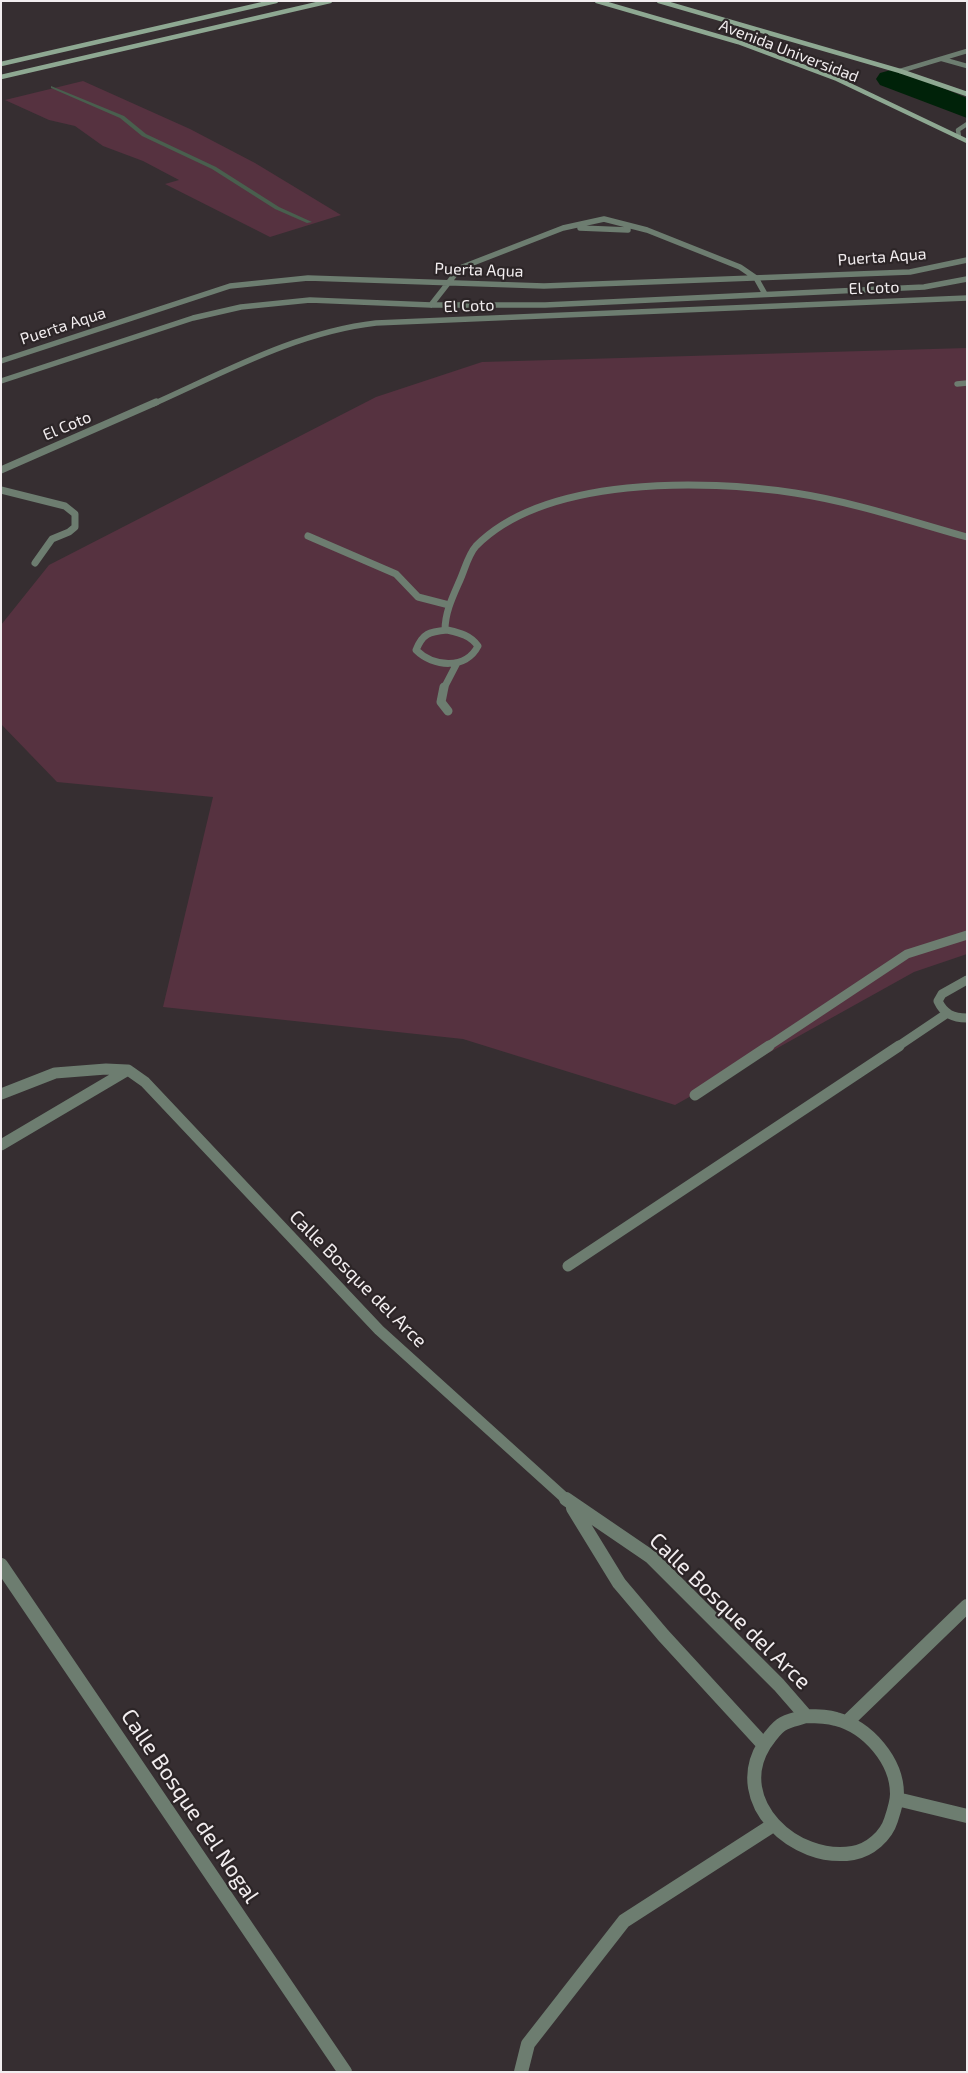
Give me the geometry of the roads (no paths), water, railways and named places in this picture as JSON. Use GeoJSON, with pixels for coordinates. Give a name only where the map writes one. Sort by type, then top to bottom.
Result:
{"type":"FeatureCollection","features":[{"type":"Feature","properties":{"kind":"main road"},"geometry":{"type":"LineString","coordinates":[[1,64],[276,1]]}},
{"type":"Feature","properties":{"kind":"main road"},"geometry":{"type":"LineString","coordinates":[[1,77],[330,1]]}},
{"type":"Feature","properties":{"kind":"main road","name":"Avenida Universidad"},"geometry":{"type":"LineString","coordinates":[[597,1],[738,42],[837,79],[967,141]]}},
{"type":"Feature","properties":{"kind":"main road","name":"Avenida Universidad"},"geometry":{"type":"LineString","coordinates":[[659,1],[900,71],[967,94]]}},
{"type":"Feature","properties":{"kind":"street"},"geometry":{"type":"LineString","coordinates":[[900,71],[967,51]]}},
{"type":"Feature","properties":{"kind":"street"},"geometry":{"type":"LineString","coordinates":[[942,58],[967,66]]}},
{"type":"Feature","properties":{"kind":"street"},"geometry":{"type":"LineString","coordinates":[[959,137],[958,130],[967,124]]}},
{"type":"Feature","properties":{"kind":"street"},"geometry":{"type":"LineString","coordinates":[[431,305],[460,268],[563,228],[604,219],[647,230],[740,267],[756,278],[765,294]]}},
{"type":"Feature","properties":{"kind":"street"},"geometry":{"type":"LineString","coordinates":[[563,228],[647,230]]}},
{"type":"Feature","properties":{"kind":"street","name":"Puerta Aqua"},"geometry":{"type":"LineString","coordinates":[[1,361],[230,286],[308,278],[544,286],[910,272],[967,260]]}},
{"type":"Feature","properties":{"kind":"street","name":"Puerta Aqua"},"geometry":{"type":"LineString","coordinates":[[1,381],[193,318],[241,306],[310,300],[431,305],[545,305],[924,287],[967,279]]}},
{"type":"Feature","properties":{"kind":"street","name":"El Coto"},"geometry":{"type":"LineString","coordinates":[[1,470],[303,338],[350,326],[376,323],[967,298]]}},
{"type":"Feature","properties":{"kind":"street"},"geometry":{"type":"LineString","coordinates":[[957,384],[967,382]]}},
{"type":"Feature","properties":{"kind":"street"},"geometry":{"type":"LineString","coordinates":[[446,630],[445,616],[449,605],[474,548],[484,537],[499,526],[536,508],[606,490],[664,485],[773,490],[831,500],[967,537]]}},
{"type":"Feature","properties":{"kind":"street"},"geometry":{"type":"LineString","coordinates":[[1,490],[65,506],[73,510],[76,515],[75,527],[69,532],[52,539],[34,563]]}},
{"type":"Feature","properties":{"kind":"street"},"geometry":{"type":"LineString","coordinates":[[308,536],[396,574],[418,597],[449,605]]}},
{"type":"Feature","properties":{"kind":"street"},"geometry":{"type":"LineString","coordinates":[[446,630],[468,635],[476,640],[478,647],[476,654],[457,663],[444,664],[421,656],[416,650],[417,643],[423,636],[446,630]]}},
{"type":"Feature","properties":{"kind":"street"},"geometry":{"type":"LineString","coordinates":[[448,711],[441,702],[444,685],[457,663]]}},
{"type":"Feature","properties":{"kind":"street"},"geometry":{"type":"LineString","coordinates":[[695,1096],[906,954],[967,935]]}},
{"type":"Feature","properties":{"kind":"street"},"geometry":{"type":"LineString","coordinates":[[967,980],[942,994],[938,1001],[941,1009],[946,1014],[956,1018],[967,1018]]}},
{"type":"Feature","properties":{"kind":"street"},"geometry":{"type":"LineString","coordinates":[[568,1266],[946,1014]]}},
{"type":"Feature","properties":{"kind":"street"},"geometry":{"type":"LineString","coordinates":[[1,1094],[55,1073],[106,1069],[128,1070]]}},
{"type":"Feature","properties":{"kind":"street"},"geometry":{"type":"LineString","coordinates":[[1,1146],[128,1070]]}},
{"type":"Feature","properties":{"kind":"street","name":"Calle Bosque del Arce"},"geometry":{"type":"LineString","coordinates":[[128,1070],[145,1082],[379,1330],[572,1505],[651,1557],[779,1685],[806,1716]]}},
{"type":"Feature","properties":{"kind":"street","name":"Calle Bosque del Arce"},"geometry":{"type":"LineString","coordinates":[[572,1505],[618,1583],[763,1744]]}},
{"type":"Feature","properties":{"kind":"street","name":"Calle Bosque del Nogal"},"geometry":{"type":"LineString","coordinates":[[1,1565],[344,2072]]}},
{"type":"Feature","properties":{"kind":"street"},"geometry":{"type":"LineString","coordinates":[[847,1722],[967,1606]]}},
{"type":"Feature","properties":{"kind":"street"},"geometry":{"type":"LineString","coordinates":[[806,1716],[826,1716],[847,1722],[868,1736],[884,1754],[894,1776],[897,1799],[888,1829],[865,1850],[834,1856],[800,1847],[773,1824],[762,1809],[756,1793],[754,1775],[756,1759],[763,1744],[781,1725],[806,1716]]}},
{"type":"Feature","properties":{"kind":"street"},"geometry":{"type":"LineString","coordinates":[[897,1799],[967,1816]]}},
{"type":"Feature","properties":{"kind":"street"},"geometry":{"type":"LineString","coordinates":[[521,2072],[528,2044],[624,1921],[773,1824]]}},
{"type":"Feature","properties":{"kind":"waterway"},"geometry":{"type":"LineString","coordinates":[[891,79],[967,109]]}},
{"type":"Feature","properties":{"kind":"waterway"},"geometry":{"type":"LineString","coordinates":[[53,87],[122,117],[144,135],[214,168],[277,208],[309,222]]}}]}
